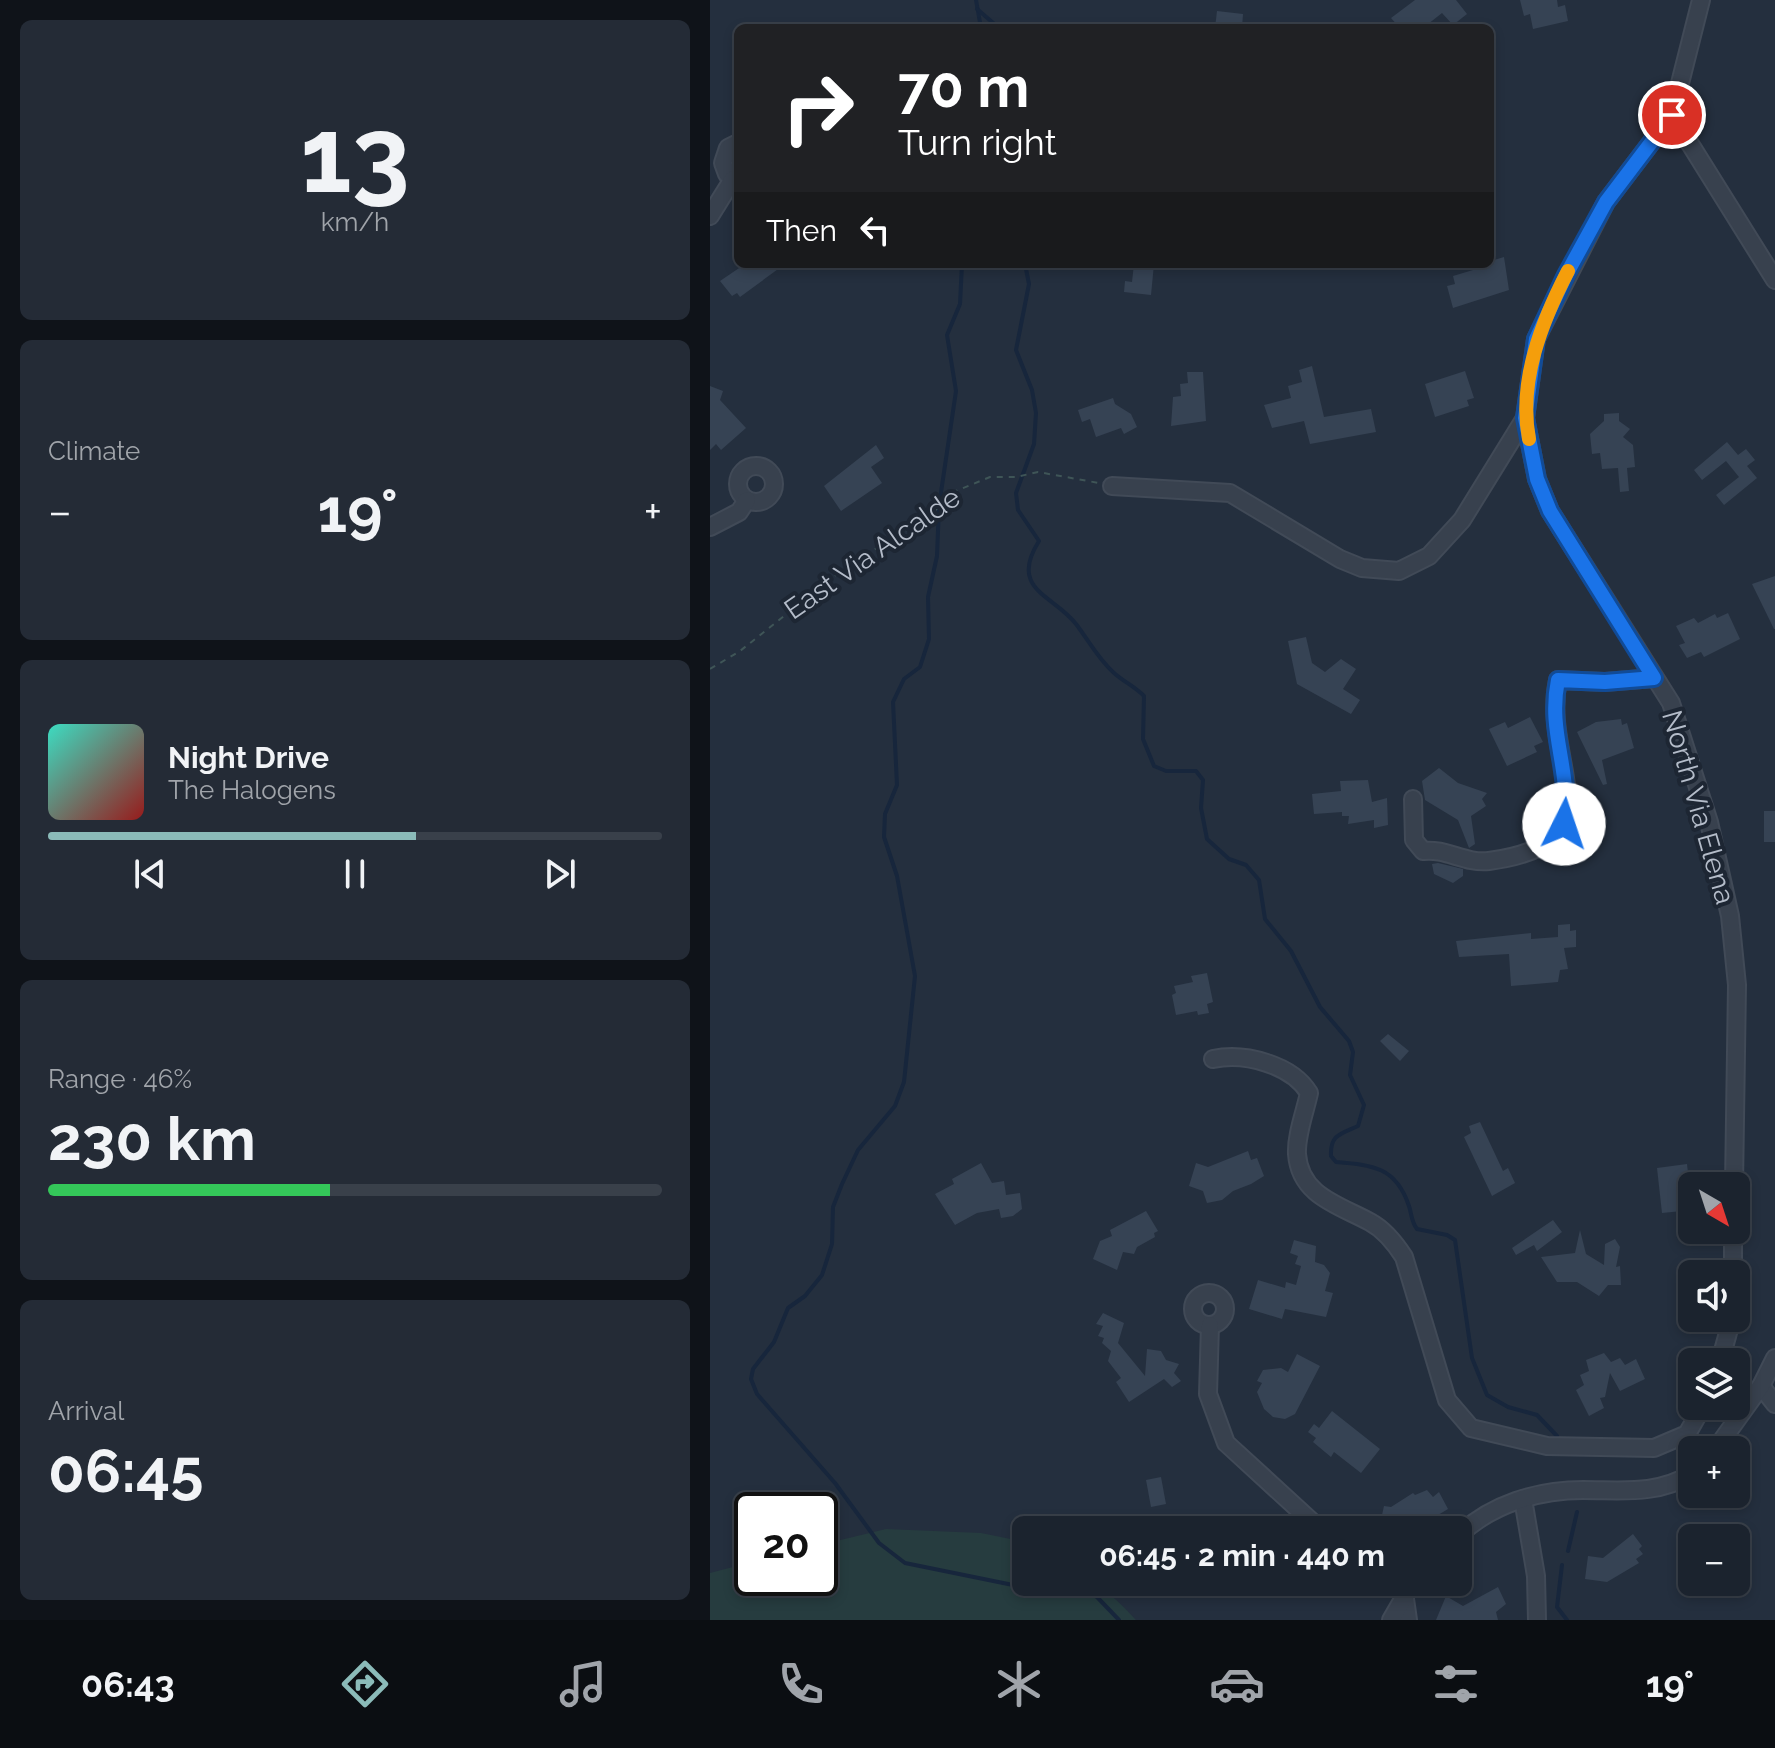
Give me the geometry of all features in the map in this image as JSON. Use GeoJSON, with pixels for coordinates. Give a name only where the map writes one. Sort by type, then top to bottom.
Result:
{"type":"FeatureCollection","features":[{"type":"Feature","properties":{"kind":"street"},"geometry":{"type":"LineString","coordinates":[[1112,486],[1230,493],[1340,559],[1362,568],[1399,571],[1429,556],[1462,520],[1525,418],[1536,339],[1566,275],[1606,202],[1672,115],[1701,0]]}},
{"type":"Feature","properties":{"kind":"street"},"geometry":{"type":"LineString","coordinates":[[1672,115],[1775,280]]}},
{"type":"Feature","properties":{"kind":"street"},"geometry":{"type":"LineString","coordinates":[[734,145],[723,157],[724,168],[734,178]]}},
{"type":"Feature","properties":{"kind":"street"},"geometry":{"type":"LineString","coordinates":[[710,216],[734,183]]}},
{"type":"Feature","properties":{"kind":"street","name":"North Via Elena"},"geometry":{"type":"LineString","coordinates":[[1525,418],[1537,479],[1550,511],[1671,703],[1709,822],[1730,916],[1737,985],[1734,1172]]}},
{"type":"Feature","properties":{"kind":"street"},"geometry":{"type":"LineString","coordinates":[[710,527],[739,512],[747,500]]}},
{"type":"Feature","properties":{"kind":"street"},"geometry":{"type":"LineString","coordinates":[[1413,799],[1414,840],[1423,851],[1436,849],[1471,861],[1486,862],[1551,843],[1560,834],[1567,806],[1567,778],[1553,713],[1558,680],[1605,682],[1654,678]]}},
{"type":"Feature","properties":{"kind":"street"},"geometry":{"type":"LineString","coordinates":[[1213,1059],[1228,1055],[1262,1062],[1295,1074],[1301,1081],[1309,1093],[1297,1152],[1300,1170],[1320,1198],[1371,1222],[1404,1257],[1447,1400],[1471,1428],[1547,1446],[1654,1448],[1687,1434],[1695,1420]]}},
{"type":"Feature","properties":{"kind":"street"},"geometry":{"type":"LineString","coordinates":[[1210,1325],[1208,1394],[1226,1443],[1306,1516]]}},
{"type":"Feature","properties":{"kind":"street"},"geometry":{"type":"LineString","coordinates":[[1725,1436],[1761,1386],[1775,1358]]}},
{"type":"Feature","properties":{"kind":"street"},"geometry":{"type":"LineString","coordinates":[[1761,1386],[1775,1404]]}},
{"type":"Feature","properties":{"kind":"street"},"geometry":{"type":"LineString","coordinates":[[1472,1523],[1523,1499],[1581,1490],[1655,1490],[1678,1480]]}},
{"type":"Feature","properties":{"kind":"street"},"geometry":{"type":"LineString","coordinates":[[1523,1499],[1535,1565],[1537,1620]]}},
{"type":"Feature","properties":{"kind":"street"},"geometry":{"type":"LineString","coordinates":[[1391,1620],[1404,1596]]}},
{"type":"Feature","properties":{"kind":"street"},"geometry":{"type":"LineString","coordinates":[[1408,1620],[1409,1596]]}},
{"type":"Feature","properties":{"kind":"path","name":"East Via Alcalde"},"geometry":{"type":"LineString","coordinates":[[710,669],[740,651],[846,567],[928,517],[956,491],[990,477],[1016,477],[1038,472],[1112,486]]}},
{"type":"Feature","properties":{"kind":"green space"},"geometry":{"type":"Polygon","coordinates":[[[886,1529],[981,1533],[1012,1539],[1012,1596],[1111,1596],[1136,1620],[710,1620],[710,1573],[734,1567],[734,1596],[838,1596],[838,1541],[886,1529]]]}},
{"type":"Feature","properties":{"kind":"building"},"geometry":{"type":"Polygon","coordinates":[[[1415,0],[1456,0],[1467,14],[1454,24],[1442,13],[1428,24],[1396,24],[1391,18],[1415,0]]]}},
{"type":"Feature","properties":{"kind":"building"},"geometry":{"type":"Polygon","coordinates":[[[1520,0],[1557,0],[1558,7],[1565,5],[1568,21],[1533,29],[1530,14],[1524,16],[1520,0]]]}},
{"type":"Feature","properties":{"kind":"building"},"geometry":{"type":"Polygon","coordinates":[[[1217,11],[1243,14],[1242,24],[1215,24],[1217,11]]]}},
{"type":"Feature","properties":{"kind":"building"},"geometry":{"type":"Polygon","coordinates":[[[1504,257],[1509,290],[1453,308],[1447,286],[1455,284],[1453,276],[1480,268],[1494,268],[1494,260],[1504,257]]]}},
{"type":"Feature","properties":{"kind":"building"},"geometry":{"type":"Polygon","coordinates":[[[739,268],[780,268],[740,297],[737,293],[732,296],[720,281],[739,268]]]}},
{"type":"Feature","properties":{"kind":"building"},"geometry":{"type":"Polygon","coordinates":[[[1134,268],[1154,268],[1151,295],[1124,292],[1125,281],[1132,282],[1134,268]]]}},
{"type":"Feature","properties":{"kind":"building"},"geometry":{"type":"Polygon","coordinates":[[[1312,366],[1324,417],[1371,409],[1376,432],[1310,444],[1304,421],[1272,428],[1264,405],[1291,398],[1288,386],[1302,382],[1299,370],[1312,366]]]}},
{"type":"Feature","properties":{"kind":"building"},"geometry":{"type":"Polygon","coordinates":[[[1465,371],[1474,398],[1467,400],[1469,406],[1435,417],[1425,384],[1465,371]]]}},
{"type":"Feature","properties":{"kind":"building"},"geometry":{"type":"Polygon","coordinates":[[[1187,372],[1203,372],[1206,421],[1171,426],[1173,397],[1181,396],[1180,384],[1188,383],[1187,372]]]}},
{"type":"Feature","properties":{"kind":"building"},"geometry":{"type":"Polygon","coordinates":[[[710,386],[723,391],[720,400],[746,428],[721,450],[716,444],[710,450],[710,386]]]}},
{"type":"Feature","properties":{"kind":"building"},"geometry":{"type":"Polygon","coordinates":[[[1113,398],[1115,404],[1131,414],[1137,427],[1124,434],[1121,428],[1096,437],[1090,419],[1082,422],[1078,410],[1113,398]]]}},
{"type":"Feature","properties":{"kind":"building"},"geometry":{"type":"Polygon","coordinates":[[[1619,413],[1619,421],[1630,429],[1623,437],[1633,445],[1635,467],[1627,468],[1629,491],[1620,492],[1618,468],[1602,469],[1600,453],[1592,454],[1590,434],[1604,421],[1604,414],[1619,413]]]}},
{"type":"Feature","properties":{"kind":"building"},"geometry":{"type":"Polygon","coordinates":[[[1727,442],[1738,455],[1746,449],[1755,460],[1747,466],[1757,478],[1724,505],[1716,495],[1739,477],[1726,461],[1702,480],[1694,470],[1727,442]]]}},
{"type":"Feature","properties":{"kind":"building"},"geometry":{"type":"Polygon","coordinates":[[[876,445],[884,458],[871,467],[882,483],[841,511],[824,486],[876,445]]]}},
{"type":"Feature","properties":{"kind":"building"},"geometry":{"type":"Polygon","coordinates":[[[1775,576],[1775,629],[1774,629],[1752,584],[1775,576]]]}},
{"type":"Feature","properties":{"kind":"building"},"geometry":{"type":"Polygon","coordinates":[[[1728,613],[1740,639],[1704,657],[1701,652],[1687,658],[1679,645],[1685,643],[1676,626],[1694,618],[1698,623],[1715,614],[1717,618],[1728,613]]]}},
{"type":"Feature","properties":{"kind":"building"},"geometry":{"type":"Polygon","coordinates":[[[1306,637],[1312,663],[1325,672],[1341,659],[1356,669],[1343,689],[1360,700],[1351,714],[1297,684],[1288,641],[1306,637]]]}},
{"type":"Feature","properties":{"kind":"building"},"geometry":{"type":"Polygon","coordinates":[[[1530,717],[1543,742],[1534,746],[1537,752],[1507,766],[1489,729],[1505,722],[1508,728],[1530,717]]]}},
{"type":"Feature","properties":{"kind":"building"},"geometry":{"type":"Polygon","coordinates":[[[1621,719],[1622,725],[1627,723],[1634,748],[1602,760],[1607,784],[1603,785],[1577,732],[1596,722],[1621,719]]]}},
{"type":"Feature","properties":{"kind":"building"},"geometry":{"type":"Polygon","coordinates":[[[1439,768],[1458,783],[1487,793],[1482,799],[1486,806],[1471,816],[1475,844],[1469,848],[1458,820],[1425,800],[1422,781],[1439,768]]]}},
{"type":"Feature","properties":{"kind":"building"},"geometry":{"type":"Polygon","coordinates":[[[1368,780],[1372,802],[1387,798],[1388,825],[1374,828],[1374,820],[1348,824],[1349,816],[1342,816],[1342,812],[1314,814],[1312,794],[1341,791],[1340,781],[1368,780]]]}},
{"type":"Feature","properties":{"kind":"building"},"geometry":{"type":"Polygon","coordinates":[[[1764,811],[1775,811],[1775,842],[1764,842],[1764,811]]]}},
{"type":"Feature","properties":{"kind":"building"},"geometry":{"type":"Polygon","coordinates":[[[1432,864],[1463,869],[1463,876],[1453,883],[1434,874],[1432,864]]]}},
{"type":"Feature","properties":{"kind":"building"},"geometry":{"type":"Polygon","coordinates":[[[1570,924],[1570,931],[1576,930],[1576,947],[1564,948],[1568,969],[1560,970],[1558,982],[1511,986],[1509,954],[1459,957],[1456,941],[1531,933],[1531,939],[1558,937],[1558,925],[1570,924]]]}},
{"type":"Feature","properties":{"kind":"building"},"geometry":{"type":"Polygon","coordinates":[[[1207,973],[1213,1002],[1207,1004],[1209,1013],[1198,1015],[1197,1011],[1176,1015],[1172,995],[1176,993],[1174,986],[1193,982],[1191,976],[1207,973]]]}},
{"type":"Feature","properties":{"kind":"building"},"geometry":{"type":"Polygon","coordinates":[[[1388,1034],[1409,1051],[1400,1061],[1380,1041],[1388,1034]]]}},
{"type":"Feature","properties":{"kind":"building"},"geometry":{"type":"Polygon","coordinates":[[[1480,1122],[1503,1171],[1508,1168],[1515,1183],[1492,1196],[1464,1137],[1471,1133],[1469,1126],[1480,1122]]]}},
{"type":"Feature","properties":{"kind":"building"},"geometry":{"type":"Polygon","coordinates":[[[1248,1151],[1251,1160],[1257,1158],[1264,1176],[1251,1184],[1233,1191],[1222,1200],[1207,1203],[1203,1191],[1189,1186],[1196,1163],[1208,1167],[1248,1151]]]}},
{"type":"Feature","properties":{"kind":"building"},"geometry":{"type":"Polygon","coordinates":[[[981,1163],[992,1183],[1004,1181],[1006,1195],[1020,1193],[1022,1209],[1013,1216],[1001,1218],[999,1209],[977,1213],[955,1225],[935,1194],[954,1184],[952,1179],[981,1163]]]}},
{"type":"Feature","properties":{"kind":"building"},"geometry":{"type":"Polygon","coordinates":[[[1687,1164],[1688,1172],[1678,1172],[1678,1211],[1662,1213],[1657,1168],[1687,1164]]]}},
{"type":"Feature","properties":{"kind":"building"},"geometry":{"type":"Polygon","coordinates":[[[1146,1211],[1158,1231],[1154,1233],[1155,1237],[1137,1247],[1134,1254],[1123,1252],[1117,1270],[1093,1259],[1100,1241],[1112,1236],[1110,1230],[1146,1211]]]}},
{"type":"Feature","properties":{"kind":"building"},"geometry":{"type":"Polygon","coordinates":[[[1553,1220],[1562,1232],[1537,1251],[1534,1245],[1516,1255],[1512,1248],[1553,1220]]]}},
{"type":"Feature","properties":{"kind":"building"},"geometry":{"type":"Polygon","coordinates":[[[1580,1230],[1586,1254],[1604,1265],[1605,1244],[1615,1239],[1620,1247],[1616,1267],[1620,1266],[1621,1285],[1608,1285],[1599,1296],[1577,1282],[1557,1282],[1541,1257],[1575,1253],[1580,1230]]]}},
{"type":"Feature","properties":{"kind":"building"},"geometry":{"type":"Polygon","coordinates":[[[1294,1240],[1316,1246],[1315,1262],[1324,1265],[1330,1273],[1325,1291],[1333,1293],[1326,1317],[1285,1309],[1282,1319],[1249,1309],[1258,1280],[1285,1288],[1286,1282],[1296,1285],[1301,1266],[1295,1264],[1298,1256],[1290,1253],[1294,1240]]]}},
{"type":"Feature","properties":{"kind":"building"},"geometry":{"type":"Polygon","coordinates":[[[1103,1313],[1124,1323],[1118,1343],[1145,1376],[1147,1349],[1161,1351],[1166,1360],[1179,1364],[1174,1373],[1181,1381],[1172,1387],[1164,1379],[1129,1402],[1116,1382],[1121,1378],[1108,1361],[1111,1351],[1102,1343],[1104,1338],[1098,1336],[1103,1326],[1096,1324],[1103,1313]]]}},
{"type":"Feature","properties":{"kind":"building"},"geometry":{"type":"Polygon","coordinates":[[[1604,1353],[1611,1362],[1620,1358],[1625,1365],[1636,1359],[1645,1379],[1620,1391],[1610,1373],[1605,1397],[1600,1398],[1604,1408],[1589,1416],[1576,1390],[1584,1385],[1580,1375],[1589,1371],[1586,1360],[1604,1353]]]}},
{"type":"Feature","properties":{"kind":"building"},"geometry":{"type":"Polygon","coordinates":[[[1297,1354],[1320,1366],[1295,1414],[1285,1419],[1273,1417],[1264,1409],[1257,1392],[1262,1383],[1257,1381],[1263,1370],[1281,1368],[1288,1372],[1297,1354]]]}},
{"type":"Feature","properties":{"kind":"building"},"geometry":{"type":"Polygon","coordinates":[[[1332,1411],[1380,1449],[1361,1473],[1334,1452],[1331,1457],[1313,1442],[1316,1438],[1308,1432],[1314,1424],[1319,1428],[1332,1411]]]}},
{"type":"Feature","properties":{"kind":"building"},"geometry":{"type":"Polygon","coordinates":[[[1161,1477],[1166,1504],[1151,1507],[1146,1480],[1161,1477]]]}},
{"type":"Feature","properties":{"kind":"building"},"geometry":{"type":"Polygon","coordinates":[[[1427,1490],[1433,1497],[1439,1492],[1448,1509],[1439,1516],[1375,1516],[1382,1515],[1384,1506],[1391,1507],[1413,1493],[1427,1490]]]}},
{"type":"Feature","properties":{"kind":"building"},"geometry":{"type":"Polygon","coordinates":[[[1633,1534],[1642,1546],[1639,1549],[1643,1554],[1636,1559],[1639,1563],[1607,1582],[1585,1579],[1588,1556],[1603,1558],[1633,1534]]]}},
{"type":"Feature","properties":{"kind":"building"},"geometry":{"type":"Polygon","coordinates":[[[1498,1587],[1506,1604],[1496,1612],[1498,1620],[1436,1620],[1446,1596],[1463,1606],[1498,1587]]]}},
{"type":"Feature","properties":{"kind":"waterway"},"geometry":{"type":"LineString","coordinates":[[976,0],[980,24]]}},
{"type":"Feature","properties":{"kind":"waterway"},"geometry":{"type":"LineString","coordinates":[[977,9],[994,24]]}},
{"type":"Feature","properties":{"kind":"waterway"},"geometry":{"type":"LineString","coordinates":[[962,268],[960,304],[947,335],[956,391],[939,506],[937,556],[928,597],[929,639],[920,667],[904,679],[893,702],[897,785],[885,814],[884,837],[897,876],[915,976],[904,1082],[895,1106],[858,1150],[842,1184],[833,1207],[832,1244],[822,1275],[805,1296],[788,1308],[774,1342],[753,1369],[751,1379],[757,1394],[835,1483],[879,1543],[905,1563],[1013,1585],[1079,1589],[1097,1597],[1119,1620]]}},
{"type":"Feature","properties":{"kind":"waterway"},"geometry":{"type":"LineString","coordinates":[[1026,268],[1029,284],[1016,350],[1032,390],[1036,413],[1034,444],[1016,493],[1018,510],[1039,541],[1031,557],[1031,581],[1076,624],[1108,668],[1144,696],[1143,739],[1154,766],[1166,771],[1196,771],[1203,780],[1201,808],[1207,839],[1229,859],[1246,865],[1259,880],[1265,919],[1291,951],[1320,1007],[1349,1041],[1353,1052],[1350,1075],[1364,1105],[1358,1126],[1334,1139],[1331,1156],[1336,1162],[1382,1170],[1404,1193],[1417,1229],[1447,1235],[1455,1240],[1472,1358],[1487,1395],[1508,1407],[1537,1415],[1557,1436]]}},
{"type":"Feature","properties":{"kind":"waterway"},"geometry":{"type":"LineString","coordinates":[[1568,1551],[1577,1512]]}},
{"type":"Feature","properties":{"kind":"waterway"},"geometry":{"type":"LineString","coordinates":[[1562,1565],[1557,1607],[1567,1620]]}},
{"type":"Feature","properties":{"kind":"slow traffic"},"geometry":{"type":"LineString","coordinates":[[1529,439],[1525,418],[1536,339],[1568,271]]}},
{"type":"Feature","properties":{"kind":"route"},"geometry":{"type":"LineString","coordinates":[[1564,824],[1567,778],[1555,734],[1553,713],[1558,680],[1605,682],[1654,678],[1550,511],[1537,479],[1525,418],[1536,339],[1566,275],[1606,202],[1672,115]]}}]}
